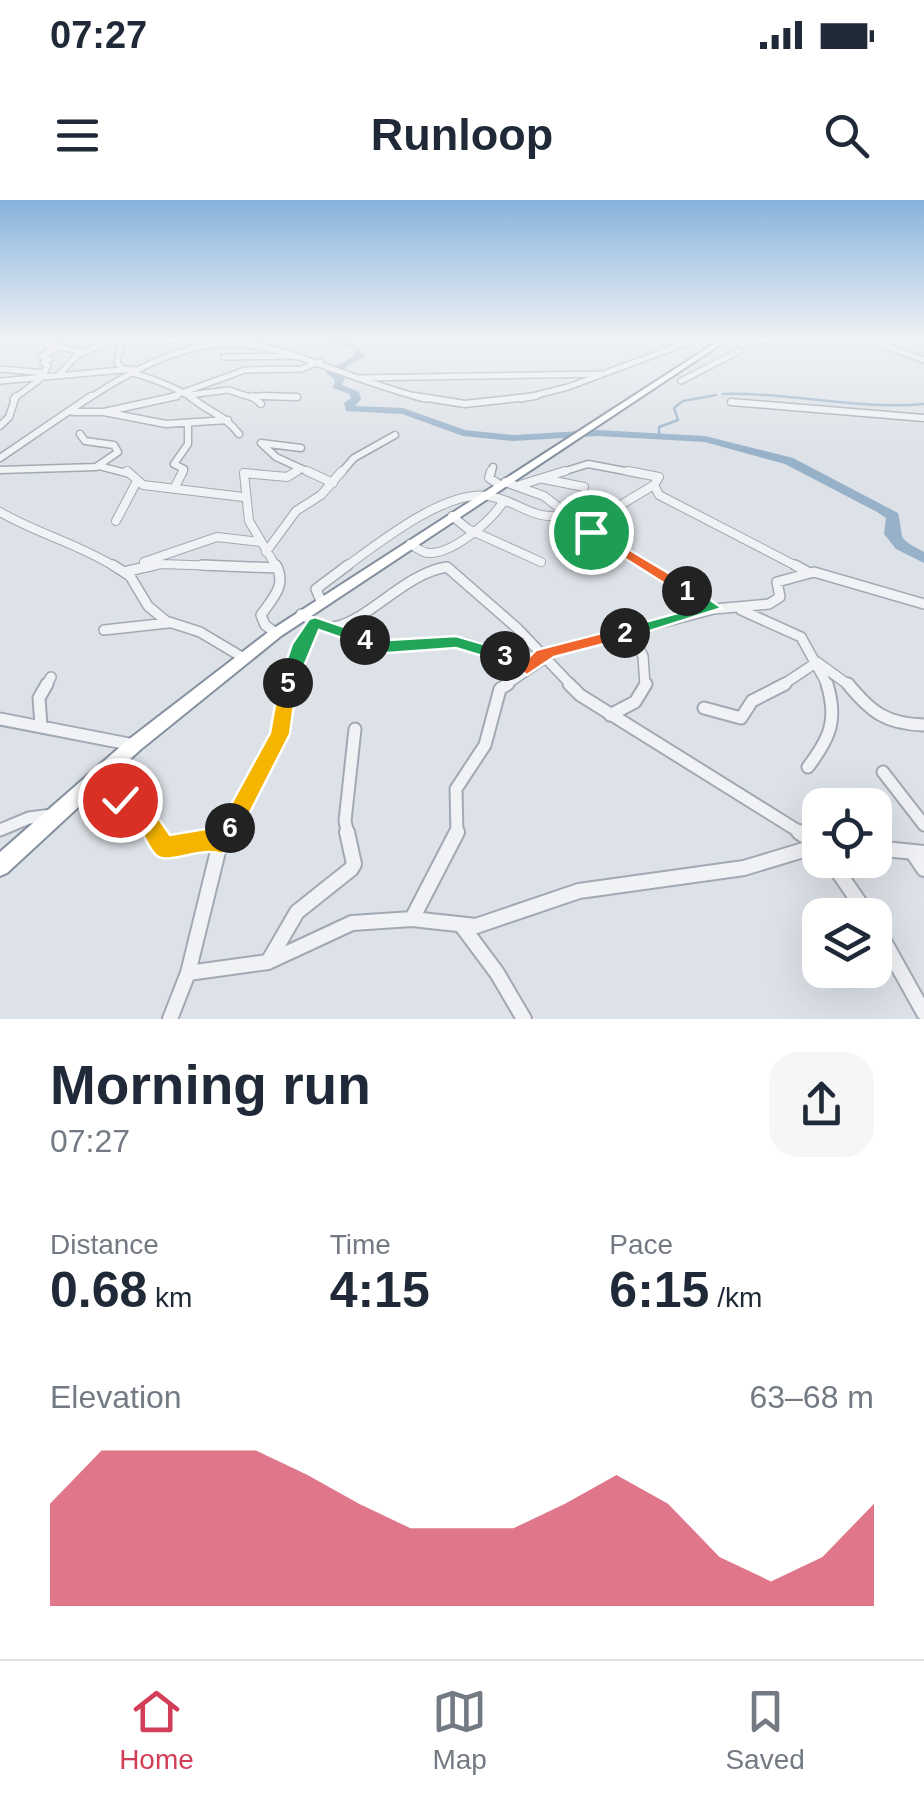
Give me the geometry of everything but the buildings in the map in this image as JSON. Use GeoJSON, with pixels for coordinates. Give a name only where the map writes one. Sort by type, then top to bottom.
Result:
{"type":"FeatureCollection","features":[{"type":"Feature","properties":{"kind":"highway"},"geometry":{"type":"LineString","coordinates":[[0,866],[91,782],[242,657],[276,633],[308,618],[321,601],[484,495],[508,484],[668,376]]}},
{"type":"Feature","properties":{"kind":"street"},"geometry":{"type":"LineString","coordinates":[[0,382],[36,376]]}},
{"type":"Feature","properties":{"kind":"street"},"geometry":{"type":"LineString","coordinates":[[3,422],[12,409],[13,398],[42,376]]}},
{"type":"Feature","properties":{"kind":"street"},"geometry":{"type":"LineString","coordinates":[[0,458],[126,376]]}},
{"type":"Feature","properties":{"kind":"street"},"geometry":{"type":"LineString","coordinates":[[147,376],[161,386],[182,388],[202,408],[221,414],[239,434]]}},
{"type":"Feature","properties":{"kind":"street"},"geometry":{"type":"LineString","coordinates":[[188,395],[231,376]]}},
{"type":"Feature","properties":{"kind":"street"},"geometry":{"type":"LineString","coordinates":[[356,376],[429,400],[494,402],[534,398],[598,376]]}},
{"type":"Feature","properties":{"kind":"street"},"geometry":{"type":"LineString","coordinates":[[360,378],[469,376]]}},
{"type":"Feature","properties":{"kind":"street"},"geometry":{"type":"LineString","coordinates":[[681,381],[694,376]]}},
{"type":"Feature","properties":{"kind":"street"},"geometry":{"type":"LineString","coordinates":[[73,412],[104,412],[222,390],[297,397]]}},
{"type":"Feature","properties":{"kind":"street"},"geometry":{"type":"LineString","coordinates":[[248,394],[261,404]]}},
{"type":"Feature","properties":{"kind":"street"},"geometry":{"type":"LineString","coordinates":[[731,402],[924,418]]}},
{"type":"Feature","properties":{"kind":"street"},"geometry":{"type":"LineString","coordinates":[[0,410],[12,409]]}},
{"type":"Feature","properties":{"kind":"street"},"geometry":{"type":"LineString","coordinates":[[104,412],[159,424],[228,420]]}},
{"type":"Feature","properties":{"kind":"street"},"geometry":{"type":"LineString","coordinates":[[176,486],[184,469],[174,464],[188,444],[188,425]]}},
{"type":"Feature","properties":{"kind":"street"},"geometry":{"type":"LineString","coordinates":[[80,434],[83,440],[119,448],[113,458],[99,466]]}},
{"type":"Feature","properties":{"kind":"street"},"geometry":{"type":"LineString","coordinates":[[264,547],[296,511],[333,483],[354,458],[395,435]]}},
{"type":"Feature","properties":{"kind":"street"},"geometry":{"type":"LineString","coordinates":[[302,448],[261,444],[276,457],[333,483]]}},
{"type":"Feature","properties":{"kind":"street"},"geometry":{"type":"LineString","coordinates":[[508,484],[542,479],[574,467],[604,464],[659,477],[654,485],[609,512],[590,530]]}},
{"type":"Feature","properties":{"kind":"street"},"geometry":{"type":"LineString","coordinates":[[0,470],[99,466],[127,471],[143,485],[243,497]]}},
{"type":"Feature","properties":{"kind":"street"},"geometry":{"type":"LineString","coordinates":[[492,468],[489,478],[562,505],[590,530],[714,608]]}},
{"type":"Feature","properties":{"kind":"street"},"geometry":{"type":"LineString","coordinates":[[276,633],[264,625],[261,615],[280,588],[282,576],[246,516],[243,497],[248,486],[244,472],[281,477],[301,470]]}},
{"type":"Feature","properties":{"kind":"street"},"geometry":{"type":"LineString","coordinates":[[542,479],[584,487]]}},
{"type":"Feature","properties":{"kind":"street"},"geometry":{"type":"LineString","coordinates":[[116,522],[137,481]]}},
{"type":"Feature","properties":{"kind":"street"},"geometry":{"type":"LineString","coordinates":[[654,485],[659,495],[806,572],[852,581],[924,604]]}},
{"type":"Feature","properties":{"kind":"street"},"geometry":{"type":"LineString","coordinates":[[321,601],[316,589],[390,536],[449,505],[484,495],[548,516],[569,514]]}},
{"type":"Feature","properties":{"kind":"street"},"geometry":{"type":"LineString","coordinates":[[410,544],[436,553],[497,513],[503,502]]}},
{"type":"Feature","properties":{"kind":"street"},"geometry":{"type":"LineString","coordinates":[[0,512],[34,532],[79,544],[128,570],[148,606],[171,623],[200,632],[242,657]]}},
{"type":"Feature","properties":{"kind":"street"},"geometry":{"type":"LineString","coordinates":[[452,516],[472,530],[541,562]]}},
{"type":"Feature","properties":{"kind":"street"},"geometry":{"type":"LineString","coordinates":[[128,570],[210,539],[239,536],[264,547]]}},
{"type":"Feature","properties":{"kind":"street"},"geometry":{"type":"LineString","coordinates":[[128,570],[176,564],[277,568]]}},
{"type":"Feature","properties":{"kind":"street"},"geometry":{"type":"LineString","coordinates":[[330,627],[347,624],[403,583],[443,566],[488,600],[570,687],[802,833]]}},
{"type":"Feature","properties":{"kind":"street"},"geometry":{"type":"LineString","coordinates":[[412,918],[457,834],[456,790],[484,745],[500,689],[543,656],[714,608],[739,609],[776,600],[780,592],[777,582],[806,572]]}},
{"type":"Feature","properties":{"kind":"street"},"geometry":{"type":"LineString","coordinates":[[739,609],[802,637],[818,662],[836,719],[828,742],[808,768]]}},
{"type":"Feature","properties":{"kind":"street"},"geometry":{"type":"LineString","coordinates":[[170,1019],[188,973],[221,842],[280,734],[292,668],[308,618],[380,646],[464,644],[500,654],[527,668]]}},
{"type":"Feature","properties":{"kind":"street"},"geometry":{"type":"LineString","coordinates":[[104,630],[171,623]]}},
{"type":"Feature","properties":{"kind":"street"},"geometry":{"type":"LineString","coordinates":[[610,715],[635,702],[646,684],[643,656],[629,632]]}},
{"type":"Feature","properties":{"kind":"street"},"geometry":{"type":"LineString","coordinates":[[704,708],[741,718],[752,701],[818,662]]}},
{"type":"Feature","properties":{"kind":"street"},"geometry":{"type":"LineString","coordinates":[[818,662],[841,675],[850,690],[883,722],[924,726]]}},
{"type":"Feature","properties":{"kind":"street"},"geometry":{"type":"LineString","coordinates":[[41,725],[39,698],[51,677]]}},
{"type":"Feature","properties":{"kind":"street"},"geometry":{"type":"LineString","coordinates":[[0,719],[134,746]]}},
{"type":"Feature","properties":{"kind":"street"},"geometry":{"type":"LineString","coordinates":[[268,962],[288,920],[324,888],[342,880],[354,864],[345,821],[356,730]]}},
{"type":"Feature","properties":{"kind":"street"},"geometry":{"type":"LineString","coordinates":[[883,772],[924,825]]}},
{"type":"Feature","properties":{"kind":"street"},"geometry":{"type":"LineString","coordinates":[[91,782],[144,817],[165,848],[214,837],[221,842]]}},
{"type":"Feature","properties":{"kind":"street"},"geometry":{"type":"LineString","coordinates":[[0,830],[54,814]]}},
{"type":"Feature","properties":{"kind":"street"},"geometry":{"type":"LineString","coordinates":[[892,850],[919,853],[924,869]]}},
{"type":"Feature","properties":{"kind":"street"},"geometry":{"type":"LineString","coordinates":[[188,973],[268,962],[352,923],[412,918],[462,926],[496,921],[580,891],[658,876],[744,868],[802,851]]}},
{"type":"Feature","properties":{"kind":"street"},"geometry":{"type":"LineString","coordinates":[[462,926],[498,972],[524,1019]]}},
{"type":"Feature","properties":{"kind":"street"},"geometry":{"type":"LineString","coordinates":[[892,956],[924,1014]]}},
{"type":"Feature","properties":{"kind":"waterway"},"geometry":{"type":"LineString","coordinates":[[336,376],[340,379],[336,386],[354,392],[356,399],[349,403],[350,409],[403,411],[463,433],[513,438],[598,433],[705,439],[789,461],[893,516],[891,534],[901,546],[924,558]]}},
{"type":"Feature","properties":{"kind":"waterway"},"geometry":{"type":"LineString","coordinates":[[723,394],[873,405],[924,404]]}},
{"type":"Feature","properties":{"kind":"waterway"},"geometry":{"type":"LineString","coordinates":[[659,435],[659,427],[678,420],[674,408],[683,401],[716,395]]}},
{"type":"Feature","properties":{"kind":"route"},"geometry":{"type":"LineString","coordinates":[[120,800],[144,817],[165,848],[214,837],[221,842],[280,734],[292,668],[315,622],[380,646],[445,641],[464,644],[500,654],[527,668],[545,658],[542,654],[714,608],[591,532]]}}]}
